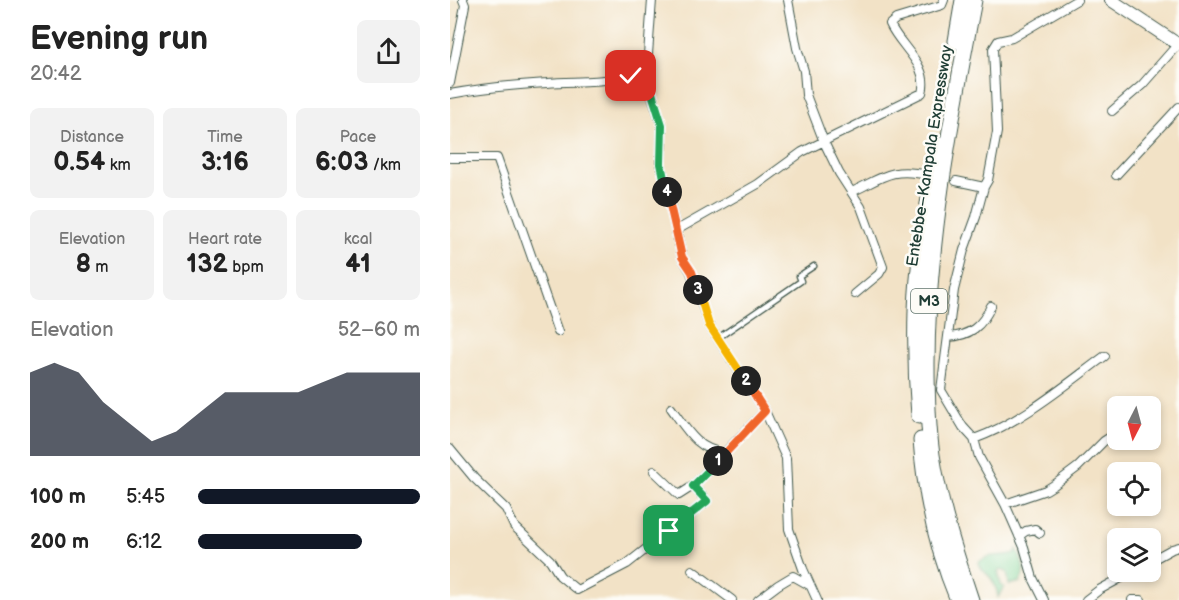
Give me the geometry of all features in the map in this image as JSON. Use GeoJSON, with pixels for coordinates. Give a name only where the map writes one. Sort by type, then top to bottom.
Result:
{"type":"FeatureCollection","features":[{"type":"Feature","properties":{"kind":"highway","name":"Entebbe–Kampala Expressway"},"geometry":{"type":"LineString","coordinates":[[958,600],[937,533],[923,466],[916,379],[916,308],[928,200],[963,0]]}},
{"type":"Feature","properties":{"kind":"highway","name":"Entebbe–Kampala Expressway"},"geometry":{"type":"LineString","coordinates":[[970,600],[942,506],[932,454],[927,378],[927,322],[938,207],[974,0]]}},
{"type":"Feature","properties":{"kind":"main road"},"geometry":{"type":"LineString","coordinates":[[1111,0],[1179,45]]}},
{"type":"Feature","properties":{"kind":"street"},"geometry":{"type":"LineString","coordinates":[[450,83],[465,5],[464,0]]}},
{"type":"Feature","properties":{"kind":"street"},"geometry":{"type":"LineString","coordinates":[[652,0],[647,68],[651,93],[662,125],[661,164],[682,257],[692,272],[709,325],[765,411],[786,458],[789,529],[817,600]]}},
{"type":"Feature","properties":{"kind":"street"},"geometry":{"type":"LineString","coordinates":[[788,0],[804,71],[806,95],[839,173],[861,207],[884,267],[855,294]]}},
{"type":"Feature","properties":{"kind":"street"},"geometry":{"type":"LineString","coordinates":[[676,230],[758,184],[802,152],[921,93],[922,79],[918,63],[890,24],[896,19],[942,5],[944,0]]}},
{"type":"Feature","properties":{"kind":"street"},"geometry":{"type":"LineString","coordinates":[[1044,600],[1033,578],[1005,504],[979,457],[974,439],[963,427],[941,390],[957,279],[988,180],[997,132],[993,49],[998,41],[1012,38],[1077,0]]}},
{"type":"Feature","properties":{"kind":"street"},"geometry":{"type":"LineString","coordinates":[[1112,111],[1142,85],[1179,45]]}},
{"type":"Feature","properties":{"kind":"street"},"geometry":{"type":"LineString","coordinates":[[450,94],[549,83],[616,79],[631,76],[647,68]]}},
{"type":"Feature","properties":{"kind":"street"},"geometry":{"type":"LineString","coordinates":[[1116,175],[1179,107]]}},
{"type":"Feature","properties":{"kind":"street"},"geometry":{"type":"LineString","coordinates":[[450,158],[497,158],[558,332]]}},
{"type":"Feature","properties":{"kind":"street"},"geometry":{"type":"LineString","coordinates":[[852,192],[893,172],[909,171],[927,175]]}},
{"type":"Feature","properties":{"kind":"street"},"geometry":{"type":"LineString","coordinates":[[956,181],[984,187]]}},
{"type":"Feature","properties":{"kind":"street"},"geometry":{"type":"LineString","coordinates":[[948,337],[970,332],[987,316],[991,306]]}},
{"type":"Feature","properties":{"kind":"street"},"geometry":{"type":"LineString","coordinates":[[974,439],[993,432],[1055,394],[1105,356]]}},
{"type":"Feature","properties":{"kind":"street"},"geometry":{"type":"LineString","coordinates":[[671,408],[699,443],[713,451],[725,453]]}},
{"type":"Feature","properties":{"kind":"street"},"geometry":{"type":"LineString","coordinates":[[654,471],[679,495],[693,486],[765,411]]}},
{"type":"Feature","properties":{"kind":"street"},"geometry":{"type":"LineString","coordinates":[[1005,504],[1054,485],[1078,467],[1107,439]]}},
{"type":"Feature","properties":{"kind":"street"},"geometry":{"type":"LineString","coordinates":[[450,449],[474,478],[506,509],[514,526],[550,560],[560,576],[577,590],[627,564],[707,501],[693,486]]}},
{"type":"Feature","properties":{"kind":"street"},"geometry":{"type":"LineString","coordinates":[[1019,536],[1035,529],[1040,533]]}},
{"type":"Feature","properties":{"kind":"street"},"geometry":{"type":"LineString","coordinates":[[1161,555],[1179,548]]}},
{"type":"Feature","properties":{"kind":"street"},"geometry":{"type":"LineString","coordinates":[[692,570],[732,600]]}},
{"type":"Feature","properties":{"kind":"street"},"geometry":{"type":"LineString","coordinates":[[758,600],[793,576],[810,585]]}},
{"type":"Feature","properties":{"kind":"street"},"geometry":{"type":"LineString","coordinates":[[1086,600],[1114,582]]}},
{"type":"Feature","properties":{"kind":"street"},"geometry":{"type":"LineString","coordinates":[[1132,600],[1141,600]]}},
{"type":"Feature","properties":{"kind":"lane"},"geometry":{"type":"LineString","coordinates":[[718,338],[801,281],[799,276],[814,266]]}},
{"type":"Feature","properties":{"kind":"green space"},"geometry":{"type":"Polygon","coordinates":[[[1017,549],[1023,566],[1022,578],[1020,582],[1009,585],[1007,572],[998,571],[1001,585],[1004,587],[998,597],[994,583],[979,562],[987,557],[1015,553],[1017,549]]]}},
{"type":"Feature","properties":{"kind":"route"},"geometry":{"type":"LineString","coordinates":[[631,76],[647,68],[651,93],[662,125],[661,164],[682,257],[692,272],[709,325],[765,411],[693,486],[707,501],[669,531]]}}]}
